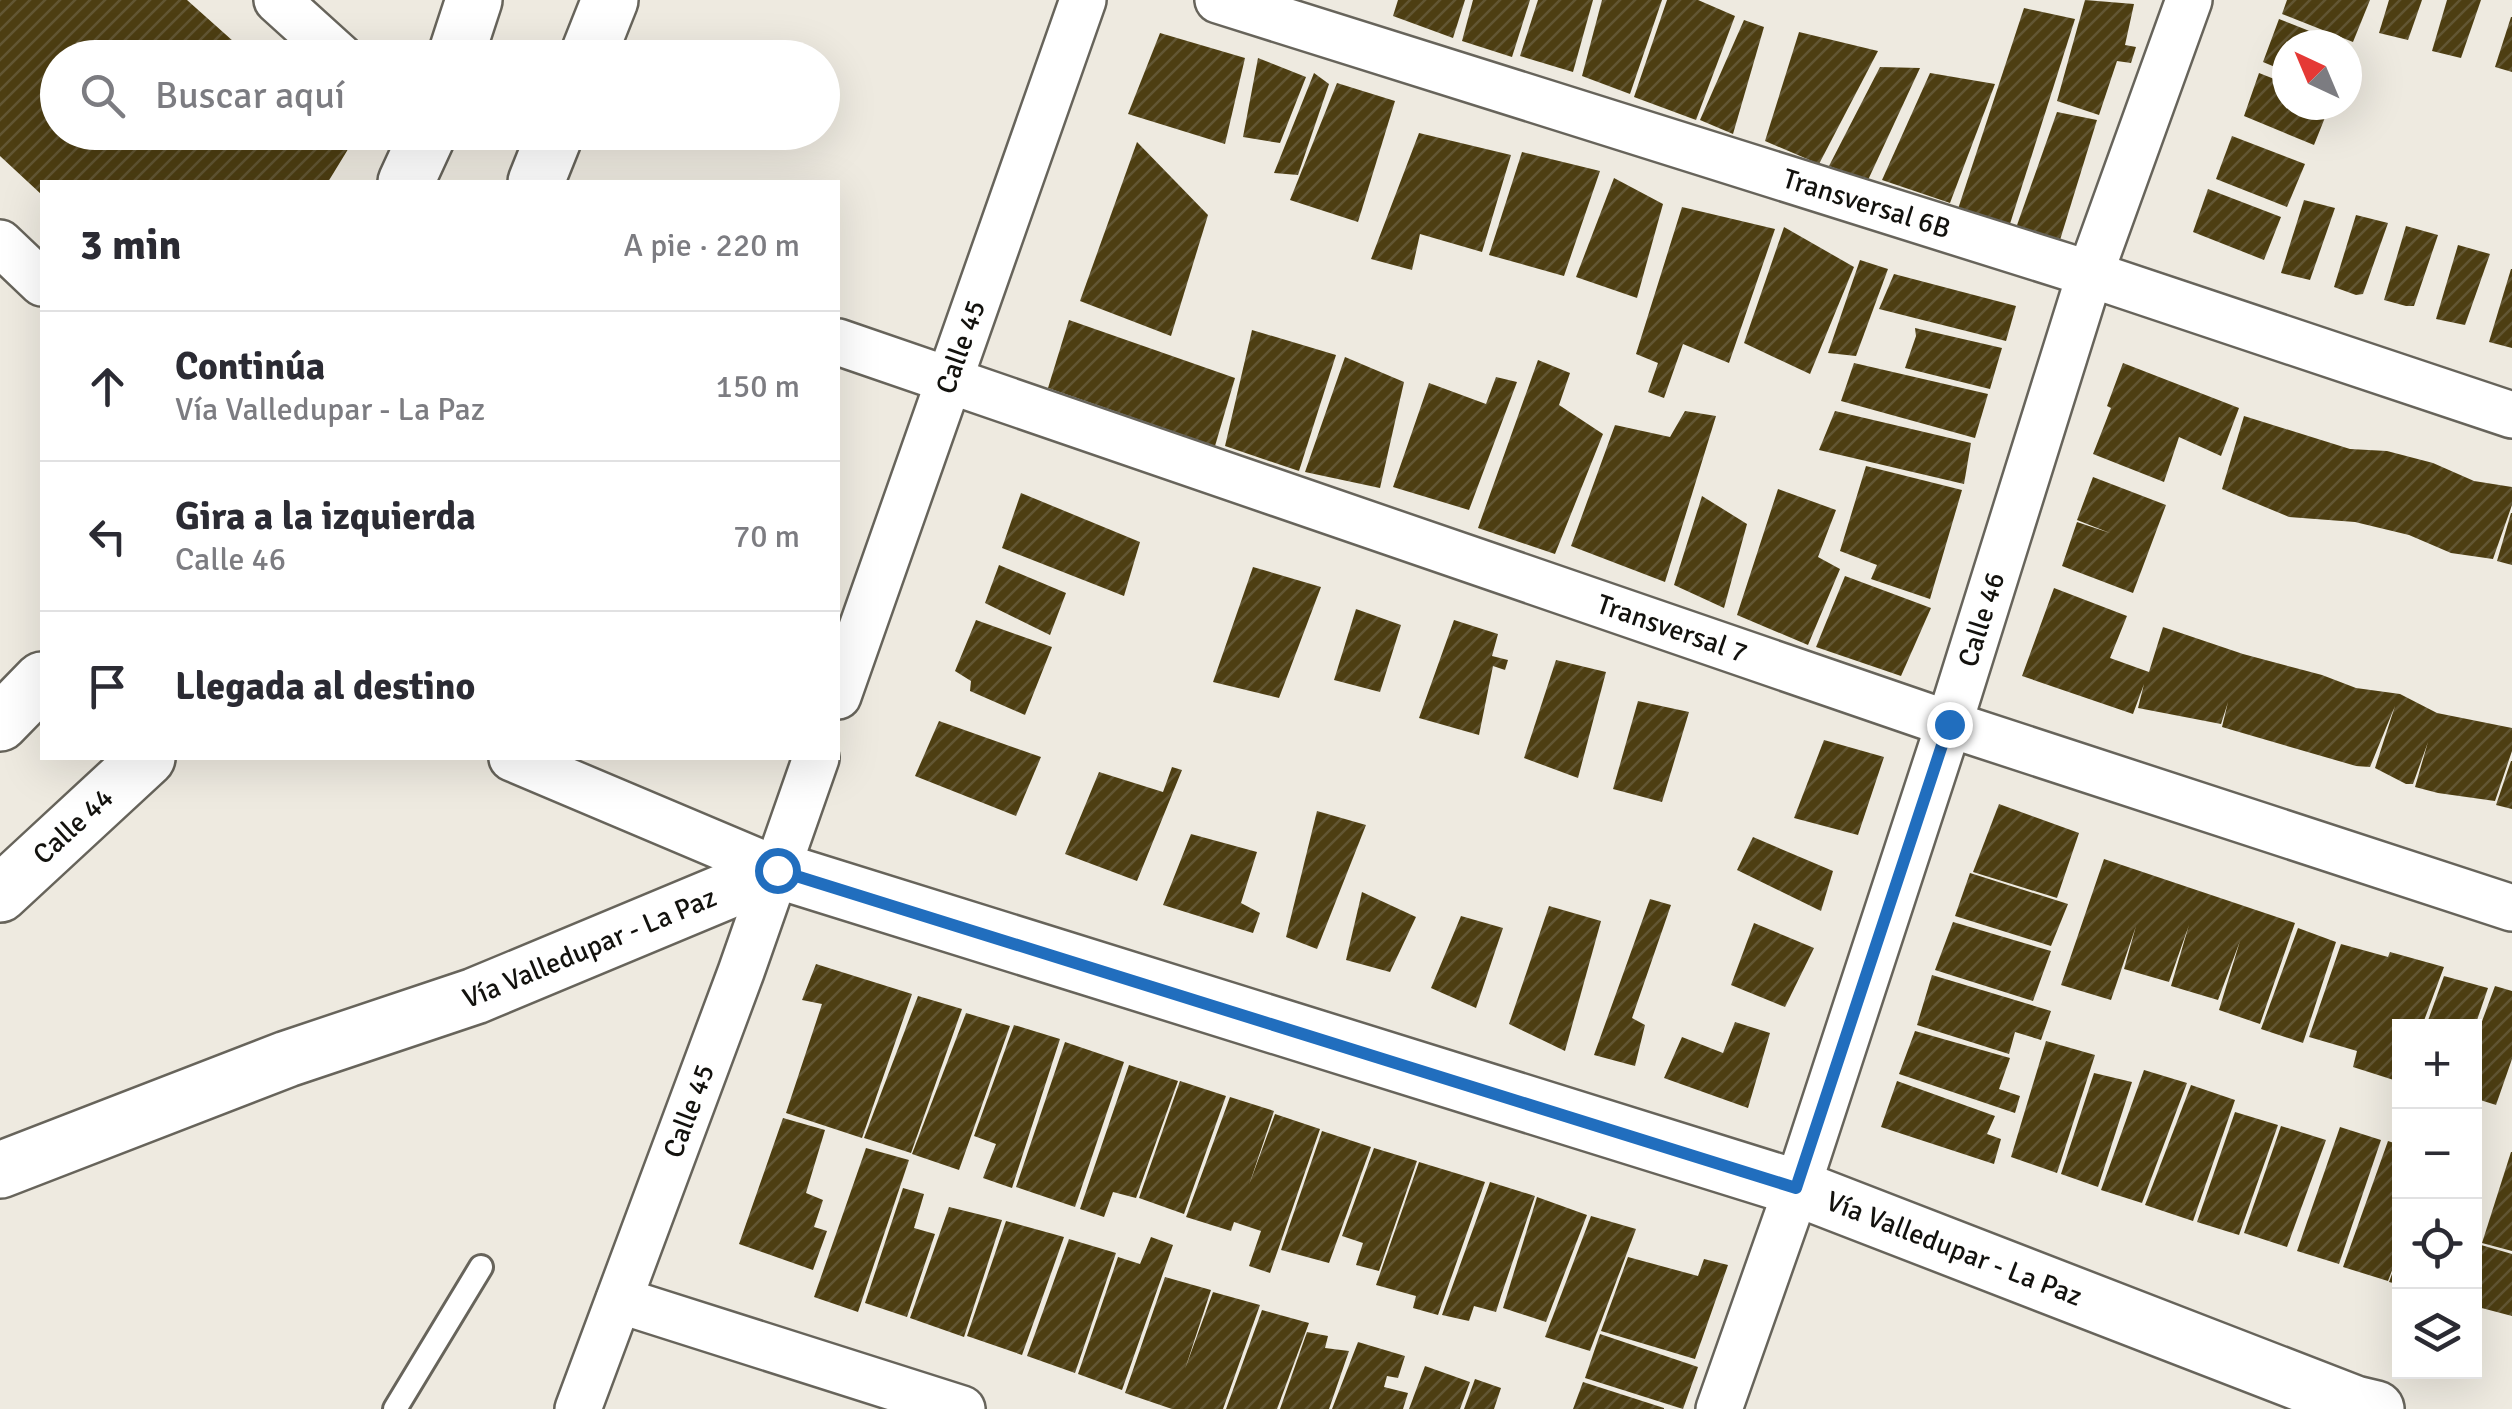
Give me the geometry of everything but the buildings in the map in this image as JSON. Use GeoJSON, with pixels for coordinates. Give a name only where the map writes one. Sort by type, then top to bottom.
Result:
{"type":"FeatureCollection","features":[{"type":"Feature","properties":{"kind":"main road"},"geometry":{"type":"LineString","coordinates":[[461,40],[474,0]]}},
{"type":"Feature","properties":{"kind":"main road"},"geometry":{"type":"LineString","coordinates":[[594,40],[610,0]]}},
{"type":"Feature","properties":{"kind":"main road"},"geometry":{"type":"LineString","coordinates":[[537,180],[549,150]]}},
{"type":"Feature","properties":{"kind":"main road"},"geometry":{"type":"LineString","coordinates":[[0,723],[40,682]]}},
{"type":"Feature","properties":{"kind":"main road","name":"Calle 44"},"geometry":{"type":"LineString","coordinates":[[0,894],[145,760]]}},
{"type":"Feature","properties":{"kind":"main road","name":"Vía Valledupar - La Paz"},"geometry":{"type":"LineString","coordinates":[[0,1170],[287,1059],[475,996],[777,870],[1796,1188],[2361,1407]]}},
{"type":"Feature","properties":{"kind":"street"},"geometry":{"type":"LineString","coordinates":[[277,0],[321,40]]}},
{"type":"Feature","properties":{"kind":"street","name":"Calle 45"},"geometry":{"type":"LineString","coordinates":[[840,690],[1082,0]]}},
{"type":"Feature","properties":{"kind":"street","name":"Transversal 6B"},"geometry":{"type":"LineString","coordinates":[[1218,0],[2090,274],[2512,415]]}},
{"type":"Feature","properties":{"kind":"street","name":"Calle 46"},"geometry":{"type":"LineString","coordinates":[[1718,1409],[1796,1188],[1949,724],[2090,274],[2188,0]]}},
{"type":"Feature","properties":{"kind":"street"},"geometry":{"type":"LineString","coordinates":[[0,243],[40,281]]}},
{"type":"Feature","properties":{"kind":"street","name":"Transversal 7"},"geometry":{"type":"LineString","coordinates":[[840,343],[1949,724],[2512,908]]}},
{"type":"Feature","properties":{"kind":"street"},"geometry":{"type":"LineString","coordinates":[[517,760],[777,870]]}},
{"type":"Feature","properties":{"kind":"street","name":"Calle 45"},"geometry":{"type":"LineString","coordinates":[[578,1409],[815,760]]}},
{"type":"Feature","properties":{"kind":"street"},"geometry":{"type":"LineString","coordinates":[[619,1300],[962,1409]]}},
{"type":"Feature","properties":{"kind":"lane"},"geometry":{"type":"LineString","coordinates":[[394,1409],[481,1267]]}},
{"type":"Feature","properties":{"kind":"route"},"geometry":{"type":"LineString","coordinates":[[777,870],[1796,1188],[1949,724]]}}]}
